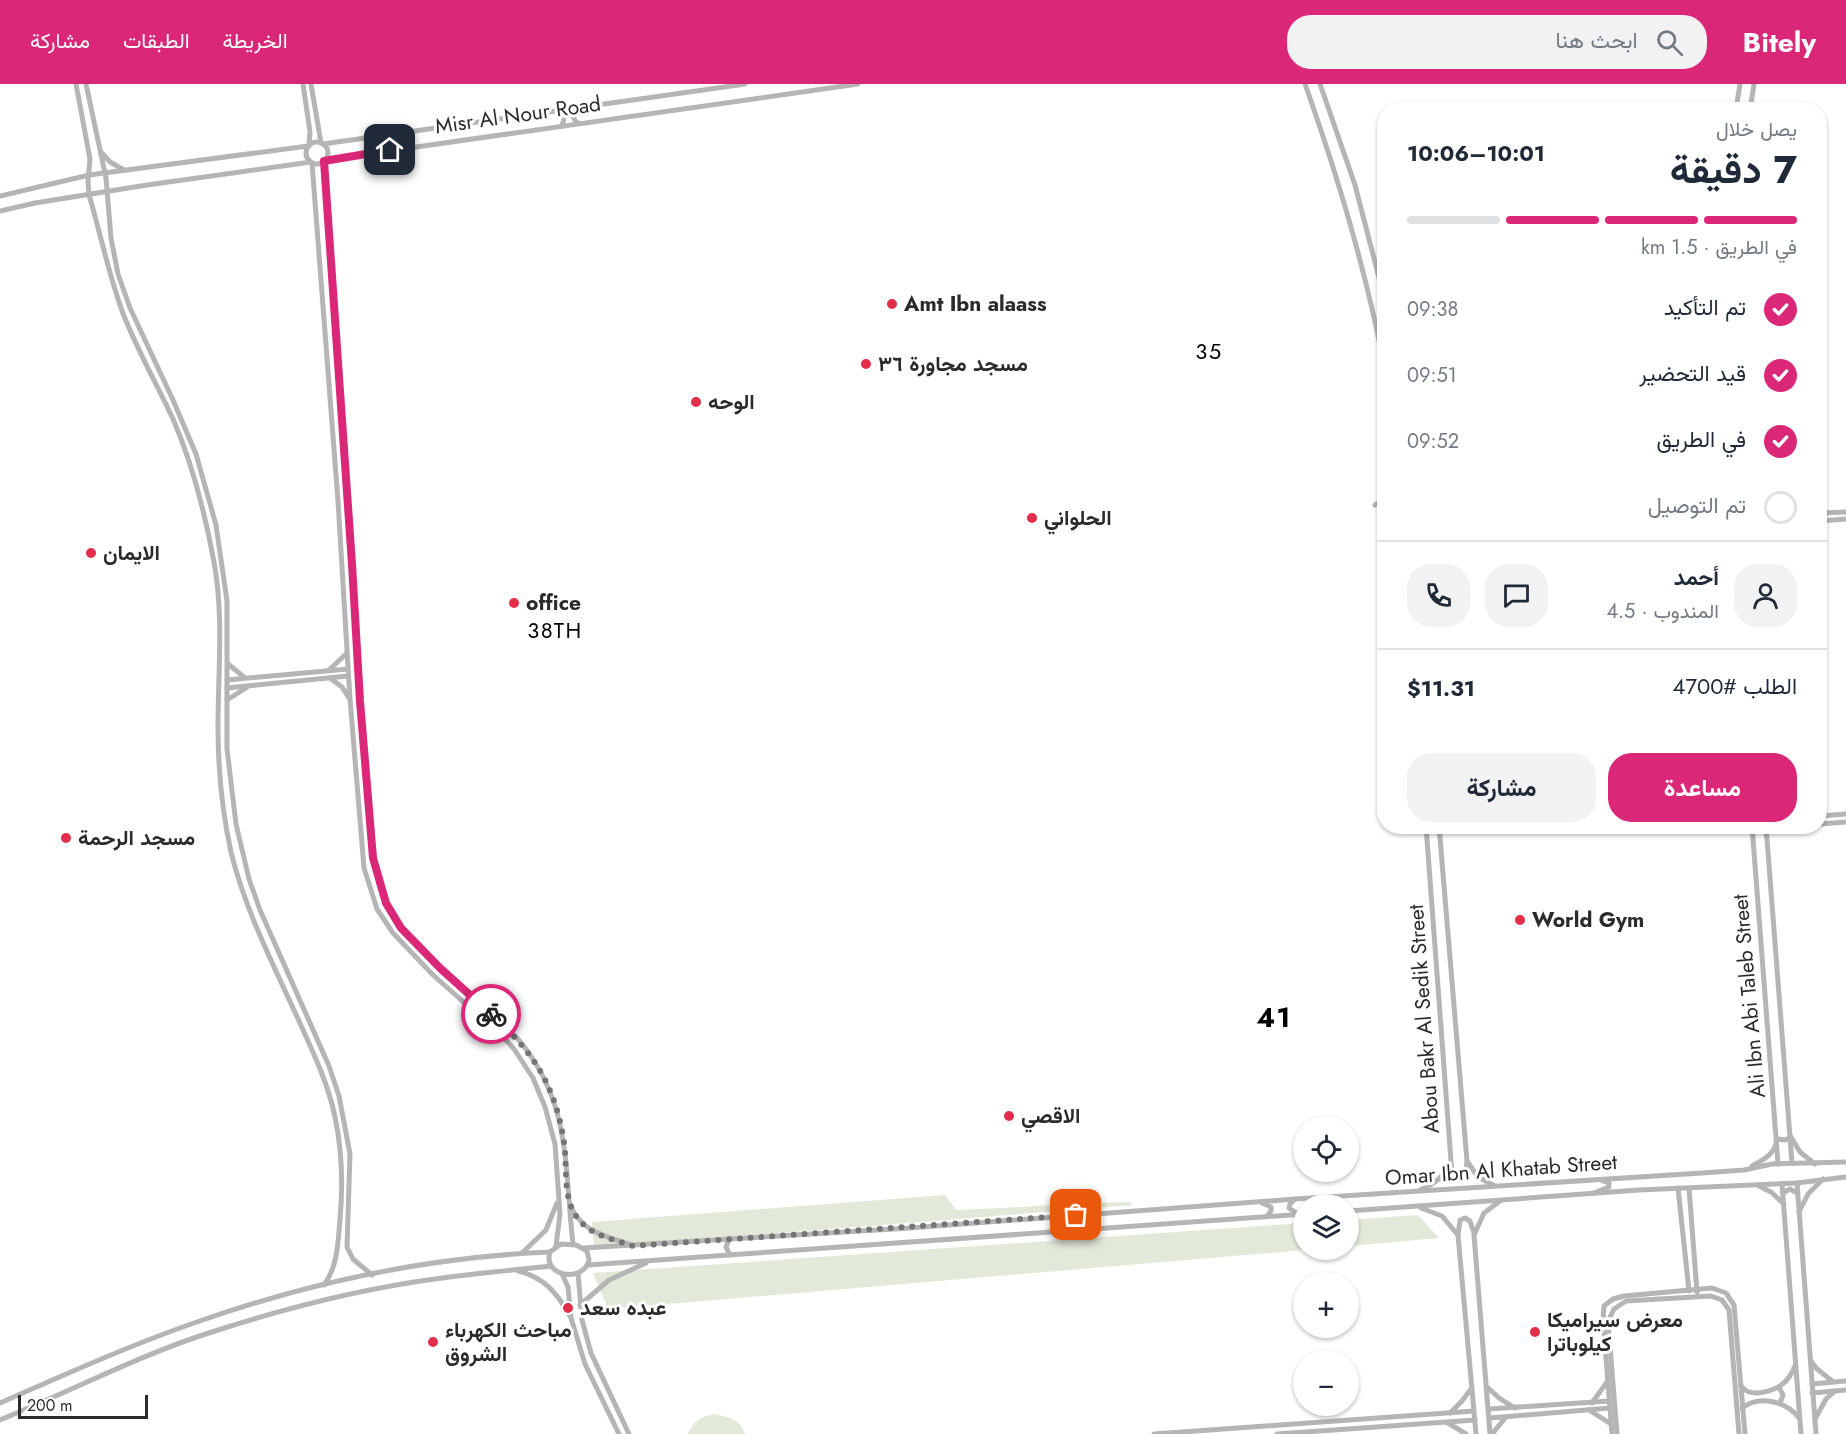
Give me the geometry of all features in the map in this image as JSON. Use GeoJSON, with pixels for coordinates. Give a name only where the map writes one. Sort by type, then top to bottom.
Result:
{"type":"FeatureCollection","features":[{"type":"Feature","properties":{"kind":"street"},"geometry":{"type":"LineString","coordinates":[[76,84],[90,159],[89,195],[115,290],[181,441],[200,495],[206,522],[217,582],[219,608],[218,747],[226,825],[238,878],[322,1073],[335,1116],[340,1149],[341,1204],[334,1266],[324,1285]]}},
{"type":"Feature","properties":{"kind":"street"},"geometry":{"type":"LineString","coordinates":[[86,84],[104,173],[115,259],[130,308],[186,430],[210,498],[225,580],[228,619],[227,749],[236,824],[252,887],[328,1066],[344,1114],[350,1154],[347,1247],[353,1259],[372,1275]]}},
{"type":"Feature","properties":{"kind":"street"},"geometry":{"type":"LineString","coordinates":[[303,84],[310,132],[306,156],[312,163],[314,172],[348,676],[364,868],[377,909],[393,933],[407,949],[514,1049],[533,1078],[549,1119],[555,1145],[560,1214],[556,1246],[550,1252],[548,1261],[550,1266],[562,1274],[568,1287],[571,1318],[588,1372],[619,1434]]}},
{"type":"Feature","properties":{"kind":"street"},"geometry":{"type":"LineString","coordinates":[[311,84],[318,131],[327,151],[324,171],[352,552],[360,701],[376,875],[386,903],[414,943],[518,1039],[545,1078],[559,1117],[564,1143],[569,1200],[579,1220],[598,1234],[633,1246]]}},
{"type":"Feature","properties":{"kind":"street","name":"Misr Al Nour Road"},"geometry":{"type":"LineString","coordinates":[[322,143],[745,84]]}},
{"type":"Feature","properties":{"kind":"street","name":"Misr Al Nour Road"},"geometry":{"type":"LineString","coordinates":[[325,160],[816,87],[858,84]]}},
{"type":"Feature","properties":{"kind":"street"},"geometry":{"type":"LineString","coordinates":[[1305,84],[1344,197],[1377,331]]}},
{"type":"Feature","properties":{"kind":"street"},"geometry":{"type":"LineString","coordinates":[[1320,84],[1355,184],[1377,270]]}},
{"type":"Feature","properties":{"kind":"street"},"geometry":{"type":"LineString","coordinates":[[1737,102],[1740,84]]}},
{"type":"Feature","properties":{"kind":"street"},"geometry":{"type":"LineString","coordinates":[[1751,102],[1754,84]]}},
{"type":"Feature","properties":{"kind":"street"},"geometry":{"type":"LineString","coordinates":[[575,108],[572,115],[579,123]]}},
{"type":"Feature","properties":{"kind":"street"},"geometry":{"type":"LineString","coordinates":[[558,111],[564,119],[562,126]]}},
{"type":"Feature","properties":{"kind":"street"},"geometry":{"type":"LineString","coordinates":[[310,132],[318,131]]}},
{"type":"Feature","properties":{"kind":"street"},"geometry":{"type":"LineString","coordinates":[[0,196],[89,175],[309,146],[314,142],[322,143]]}},
{"type":"Feature","properties":{"kind":"street"},"geometry":{"type":"LineString","coordinates":[[99,149],[110,162],[125,170]]}},
{"type":"Feature","properties":{"kind":"street"},"geometry":{"type":"LineString","coordinates":[[0,212],[35,203],[187,179],[318,164],[325,160]]}},
{"type":"Feature","properties":{"kind":"street"},"geometry":{"type":"LineString","coordinates":[[314,172],[324,171]]}},
{"type":"Feature","properties":{"kind":"street"},"geometry":{"type":"LineString","coordinates":[[1827,513],[1846,512]]}},
{"type":"Feature","properties":{"kind":"street"},"geometry":{"type":"LineString","coordinates":[[1827,520],[1846,519]]}},
{"type":"Feature","properties":{"kind":"street"},"geometry":{"type":"LineString","coordinates":[[328,671],[347,653]]}},
{"type":"Feature","properties":{"kind":"street"},"geometry":{"type":"LineString","coordinates":[[227,664],[245,678]]}},
{"type":"Feature","properties":{"kind":"street"},"geometry":{"type":"LineString","coordinates":[[227,680],[348,669]]}},
{"type":"Feature","properties":{"kind":"street"},"geometry":{"type":"LineString","coordinates":[[227,688],[348,676]]}},
{"type":"Feature","properties":{"kind":"street"},"geometry":{"type":"LineString","coordinates":[[330,678],[342,687],[350,699]]}},
{"type":"Feature","properties":{"kind":"street"},"geometry":{"type":"LineString","coordinates":[[227,700],[248,686]]}},
{"type":"Feature","properties":{"kind":"street"},"geometry":{"type":"LineString","coordinates":[[224,811],[230,812],[234,809]]}},
{"type":"Feature","properties":{"kind":"street"},"geometry":{"type":"LineString","coordinates":[[1827,815],[1846,814]]}},
{"type":"Feature","properties":{"kind":"street"},"geometry":{"type":"LineString","coordinates":[[226,825],[229,821],[236,824]]}},
{"type":"Feature","properties":{"kind":"street"},"geometry":{"type":"LineString","coordinates":[[1827,823],[1846,822]]}},
{"type":"Feature","properties":{"kind":"street","name":"Abou Bakr Al Sedik Street"},"geometry":{"type":"LineString","coordinates":[[1416,1191],[1437,1181],[1451,1161],[1427,834]]}},
{"type":"Feature","properties":{"kind":"street","name":"Abou Bakr Al Sedik Street"},"geometry":{"type":"LineString","coordinates":[[1440,834],[1467,1161]]}},
{"type":"Feature","properties":{"kind":"street","name":"Ali Ibn Abi Taleb Street"},"geometry":{"type":"LineString","coordinates":[[1753,834],[1778,1164]]}},
{"type":"Feature","properties":{"kind":"street","name":"Ali Ibn Abi Taleb Street"},"geometry":{"type":"LineString","coordinates":[[1766,834],[1792,1163]]}},
{"type":"Feature","properties":{"kind":"street"},"geometry":{"type":"LineString","coordinates":[[269,954],[277,950]]}},
{"type":"Feature","properties":{"kind":"street"},"geometry":{"type":"LineString","coordinates":[[1439,992],[1453,991]]}},
{"type":"Feature","properties":{"kind":"street"},"geometry":{"type":"LineString","coordinates":[[1443,1041],[1457,1040]]}},
{"type":"Feature","properties":{"kind":"street"},"geometry":{"type":"LineString","coordinates":[[335,1116],[344,1114]]}},
{"type":"Feature","properties":{"kind":"street"},"geometry":{"type":"LineString","coordinates":[[549,1119],[559,1117]]}},
{"type":"Feature","properties":{"kind":"street"},"geometry":{"type":"LineString","coordinates":[[1744,1170],[1769,1156],[1776,1145],[1777,1138],[1785,1140],[1791,1137],[1800,1152],[1816,1164]]}},
{"type":"Feature","properties":{"kind":"street"},"geometry":{"type":"LineString","coordinates":[[1451,1161],[1453,1173],[1460,1178],[1465,1175],[1467,1161]]}},
{"type":"Feature","properties":{"kind":"street"},"geometry":{"type":"LineString","coordinates":[[1467,1161],[1478,1177],[1495,1186]]}},
{"type":"Feature","properties":{"kind":"street","name":"Omar Ibn Al Khatab Street"},"geometry":{"type":"LineString","coordinates":[[1359,1195],[1636,1178],[1744,1170],[1792,1163],[1846,1162]]}},
{"type":"Feature","properties":{"kind":"street","name":"Omar Ibn Al Khatab Street"},"geometry":{"type":"LineString","coordinates":[[1359,1210],[1639,1190],[1797,1183],[1846,1177]]}},
{"type":"Feature","properties":{"kind":"street"},"geometry":{"type":"LineString","coordinates":[[1636,1178],[1632,1184],[1639,1190]]}},
{"type":"Feature","properties":{"kind":"street"},"geometry":{"type":"LineString","coordinates":[[1799,1214],[1808,1194],[1824,1178]]}},
{"type":"Feature","properties":{"kind":"street"},"geometry":{"type":"LineString","coordinates":[[1589,1180],[1610,1184],[1607,1188],[1590,1195]]}},
{"type":"Feature","properties":{"kind":"street"},"geometry":{"type":"LineString","coordinates":[[1797,1183],[1816,1434]]}},
{"type":"Feature","properties":{"kind":"street"},"geometry":{"type":"LineString","coordinates":[[1751,1184],[1771,1191],[1784,1204]]}},
{"type":"Feature","properties":{"kind":"street"},"geometry":{"type":"LineString","coordinates":[[1782,1184],[1801,1434]]}},
{"type":"Feature","properties":{"kind":"street"},"geometry":{"type":"LineString","coordinates":[[1678,1188],[1690,1297]]}},
{"type":"Feature","properties":{"kind":"street"},"geometry":{"type":"LineString","coordinates":[[1689,1188],[1697,1296]]}},
{"type":"Feature","properties":{"kind":"street"},"geometry":{"type":"LineString","coordinates":[[568,1189],[568,1212],[573,1244]]}},
{"type":"Feature","properties":{"kind":"street"},"geometry":{"type":"LineString","coordinates":[[1783,1193],[1790,1190],[1797,1193]]}},
{"type":"Feature","properties":{"kind":"street"},"geometry":{"type":"LineString","coordinates":[[522,1253],[531,1247],[546,1230],[556,1209],[558,1198]]}},
{"type":"Feature","properties":{"kind":"street","name":"Omar Ibn Al Khatab Street"},"geometry":{"type":"LineString","coordinates":[[583,1248],[1293,1199]]}},
{"type":"Feature","properties":{"kind":"street"},"geometry":{"type":"LineString","coordinates":[[1474,1235],[1484,1214],[1504,1200]]}},
{"type":"Feature","properties":{"kind":"street"},"geometry":{"type":"LineString","coordinates":[[1260,1202],[1271,1207],[1270,1214],[1266,1217]]}},
{"type":"Feature","properties":{"kind":"street"},"geometry":{"type":"LineString","coordinates":[[1407,1207],[1420,1207],[1437,1213],[1451,1225],[1458,1235]]}},
{"type":"Feature","properties":{"kind":"street"},"geometry":{"type":"LineString","coordinates":[[562,1274],[578,1273],[588,1264],[1293,1215]]}},
{"type":"Feature","properties":{"kind":"street"},"geometry":{"type":"LineString","coordinates":[[1476,1434],[1458,1235],[1460,1220],[1465,1218],[1470,1221],[1474,1235],[1491,1434]]}},
{"type":"Feature","properties":{"kind":"street"},"geometry":{"type":"LineString","coordinates":[[729,1239],[726,1247],[730,1255]]}},
{"type":"Feature","properties":{"kind":"street"},"geometry":{"type":"LineString","coordinates":[[556,1246],[573,1244],[583,1248],[589,1256],[588,1264]]}},
{"type":"Feature","properties":{"kind":"street"},"geometry":{"type":"LineString","coordinates":[[1685,1249],[1694,1248]]}},
{"type":"Feature","properties":{"kind":"street"},"geometry":{"type":"LineString","coordinates":[[1,1419],[225,1320],[233,1310],[324,1285],[372,1275],[452,1261],[550,1252]]}},
{"type":"Feature","properties":{"kind":"street"},"geometry":{"type":"LineString","coordinates":[[580,1305],[609,1280],[632,1268],[656,1260]]}},
{"type":"Feature","properties":{"kind":"street"},"geometry":{"type":"LineString","coordinates":[[0,1403],[150,1339],[225,1320],[238,1324],[326,1299],[378,1288],[451,1276],[550,1266]]}},
{"type":"Feature","properties":{"kind":"street"},"geometry":{"type":"LineString","coordinates":[[513,1270],[532,1275],[550,1287],[556,1292],[571,1318]]}},
{"type":"Feature","properties":{"kind":"street"},"geometry":{"type":"LineString","coordinates":[[578,1273],[584,1331],[594,1364],[629,1434]]}},
{"type":"Feature","properties":{"kind":"street"},"geometry":{"type":"LineString","coordinates":[[1617,1434],[1608,1321],[1614,1309],[1626,1301],[1712,1288],[1720,1290],[1731,1299],[1734,1305],[1739,1434]]}},
{"type":"Feature","properties":{"kind":"street"},"geometry":{"type":"LineString","coordinates":[[1612,1434],[1602,1319],[1604,1306],[1613,1299],[1624,1296],[1717,1297],[1726,1305],[1734,1338]]}},
{"type":"Feature","properties":{"kind":"street"},"geometry":{"type":"LineString","coordinates":[[233,1310],[233,1319],[238,1324]]}},
{"type":"Feature","properties":{"kind":"street"},"geometry":{"type":"LineString","coordinates":[[1791,1315],[1800,1312],[1806,1314]]}},
{"type":"Feature","properties":{"kind":"street"},"geometry":{"type":"LineString","coordinates":[[1735,1357],[1745,1434]]}},
{"type":"Feature","properties":{"kind":"street"},"geometry":{"type":"LineString","coordinates":[[1809,1359],[1816,1368],[1834,1382]]}},
{"type":"Feature","properties":{"kind":"street"},"geometry":{"type":"LineString","coordinates":[[1740,1383],[1745,1391],[1753,1393],[1769,1391],[1779,1387],[1790,1377],[1796,1364]]}},
{"type":"Feature","properties":{"kind":"street"},"geometry":{"type":"LineString","coordinates":[[1592,1403],[1607,1381]]}},
{"type":"Feature","properties":{"kind":"street"},"geometry":{"type":"LineString","coordinates":[[1812,1384],[1846,1381]]}},
{"type":"Feature","properties":{"kind":"street"},"geometry":{"type":"LineString","coordinates":[[1452,1413],[1472,1387]]}},
{"type":"Feature","properties":{"kind":"street"},"geometry":{"type":"LineString","coordinates":[[1487,1387],[1499,1398],[1517,1408]]}},
{"type":"Feature","properties":{"kind":"street"},"geometry":{"type":"LineString","coordinates":[[1779,1387],[1783,1395],[1780,1403]]}},
{"type":"Feature","properties":{"kind":"street"},"geometry":{"type":"LineString","coordinates":[[1812,1393],[1846,1390]]}},
{"type":"Feature","properties":{"kind":"street"},"geometry":{"type":"LineString","coordinates":[[1815,1420],[1822,1404],[1835,1391]]}},
{"type":"Feature","properties":{"kind":"street"},"geometry":{"type":"LineString","coordinates":[[1753,1393],[1751,1398],[1754,1402]]}},
{"type":"Feature","properties":{"kind":"street"},"geometry":{"type":"LineString","coordinates":[[1743,1407],[1754,1402],[1772,1401],[1792,1410],[1799,1419]]}},
{"type":"Feature","properties":{"kind":"street"},"geometry":{"type":"LineString","coordinates":[[1489,1409],[1592,1403],[1609,1405]]}},
{"type":"Feature","properties":{"kind":"street"},"geometry":{"type":"LineString","coordinates":[[1490,1418],[1588,1410],[1609,1405]]}},
{"type":"Feature","properties":{"kind":"street"},"geometry":{"type":"LineString","coordinates":[[1491,1434],[1506,1417],[1506,1409]]}},
{"type":"Feature","properties":{"kind":"street"},"geometry":{"type":"LineString","coordinates":[[1588,1410],[1611,1424]]}},
{"type":"Feature","properties":{"kind":"street"},"geometry":{"type":"LineString","coordinates":[[1154,1434],[1474,1412]]}},
{"type":"Feature","properties":{"kind":"street"},"geometry":{"type":"LineString","coordinates":[[1452,1413],[1454,1421]]}},
{"type":"Feature","properties":{"kind":"street"},"geometry":{"type":"LineString","coordinates":[[1376,1418],[1377,1427]]}},
{"type":"Feature","properties":{"kind":"street"},"geometry":{"type":"LineString","coordinates":[[1277,1434],[1474,1420]]}},
{"type":"Feature","properties":{"kind":"street"},"geometry":{"type":"LineString","coordinates":[[1447,1422],[1466,1434]]}},
{"type":"Feature","properties":{"kind":"green space"},"geometry":{"type":"Polygon","coordinates":[[[945,1195],[956,1210],[1130,1202],[1133,1205],[594,1248],[592,1222],[945,1195]]]}},
{"type":"Feature","properties":{"kind":"green space"},"geometry":{"type":"Polygon","coordinates":[[[1418,1215],[1439,1238],[1359,1245],[1359,1219],[1418,1215]]]}},
{"type":"Feature","properties":{"kind":"green space"},"geometry":{"type":"Polygon","coordinates":[[[1293,1224],[1293,1251],[608,1309],[593,1273],[1293,1224]]]}},
{"type":"Feature","properties":{"kind":"green space"},"geometry":{"type":"Polygon","coordinates":[[[714,1414],[737,1422],[745,1434],[688,1434],[698,1420],[714,1414]]]}},
{"type":"Feature","properties":{"kind":"way so far"},"geometry":{"type":"LineString","coordinates":[[491,1014],[529,1052],[545,1078],[555,1101],[564,1143],[569,1200],[573,1210],[587,1228],[610,1239],[633,1246],[1076,1215]]}},
{"type":"Feature","properties":{"kind":"place","name":"Amt Ibn alaass"},"geometry":{"type":"Point","coordinates":[892,304]}},
{"type":"Feature","properties":{"kind":"place","name":"مسجد مجاورة ٣٦"},"geometry":{"type":"Point","coordinates":[866,364]}},
{"type":"Feature","properties":{"kind":"place","name":"الوحه"},"geometry":{"type":"Point","coordinates":[696,402]}},
{"type":"Feature","properties":{"kind":"place","name":"الحلواني"},"geometry":{"type":"Point","coordinates":[1032,518]}},
{"type":"Feature","properties":{"kind":"place","name":"الايمان"},"geometry":{"type":"Point","coordinates":[91,553]}},
{"type":"Feature","properties":{"kind":"place","name":"office"},"geometry":{"type":"Point","coordinates":[514,603]}},
{"type":"Feature","properties":{"kind":"place","name":"مسجد الرحمة"},"geometry":{"type":"Point","coordinates":[66,838]}},
{"type":"Feature","properties":{"kind":"place","name":"World Gym"},"geometry":{"type":"Point","coordinates":[1520,920]}},
{"type":"Feature","properties":{"kind":"place","name":"الاقصي"},"geometry":{"type":"Point","coordinates":[1009,1116]}},
{"type":"Feature","properties":{"kind":"place","name":"عبده سعد"},"geometry":{"type":"Point","coordinates":[568,1308]}},
{"type":"Feature","properties":{"kind":"place","name":"معرض سيراميكا كيلوباترا"},"geometry":{"type":"Point","coordinates":[1535,1332]}},
{"type":"Feature","properties":{"kind":"place","name":"مباحث الكهرباء الشروق"},"geometry":{"type":"Point","coordinates":[433,1342]}},
{"type":"Feature","properties":{"kind":"district","name":"35"},"geometry":{"type":"Point","coordinates":[1209,351]}},
{"type":"Feature","properties":{"kind":"district","name":"38TH"},"geometry":{"type":"Point","coordinates":[555,630]}},
{"type":"Feature","properties":{"kind":"district","name":"41"},"geometry":{"type":"Point","coordinates":[1274,1017]}},
{"type":"Feature","properties":{"kind":"route"},"geometry":{"type":"LineString","coordinates":[[390,150],[324,161],[360,701],[373,858],[376,875],[386,903],[401,928],[440,968],[491,1014]]}}]}
